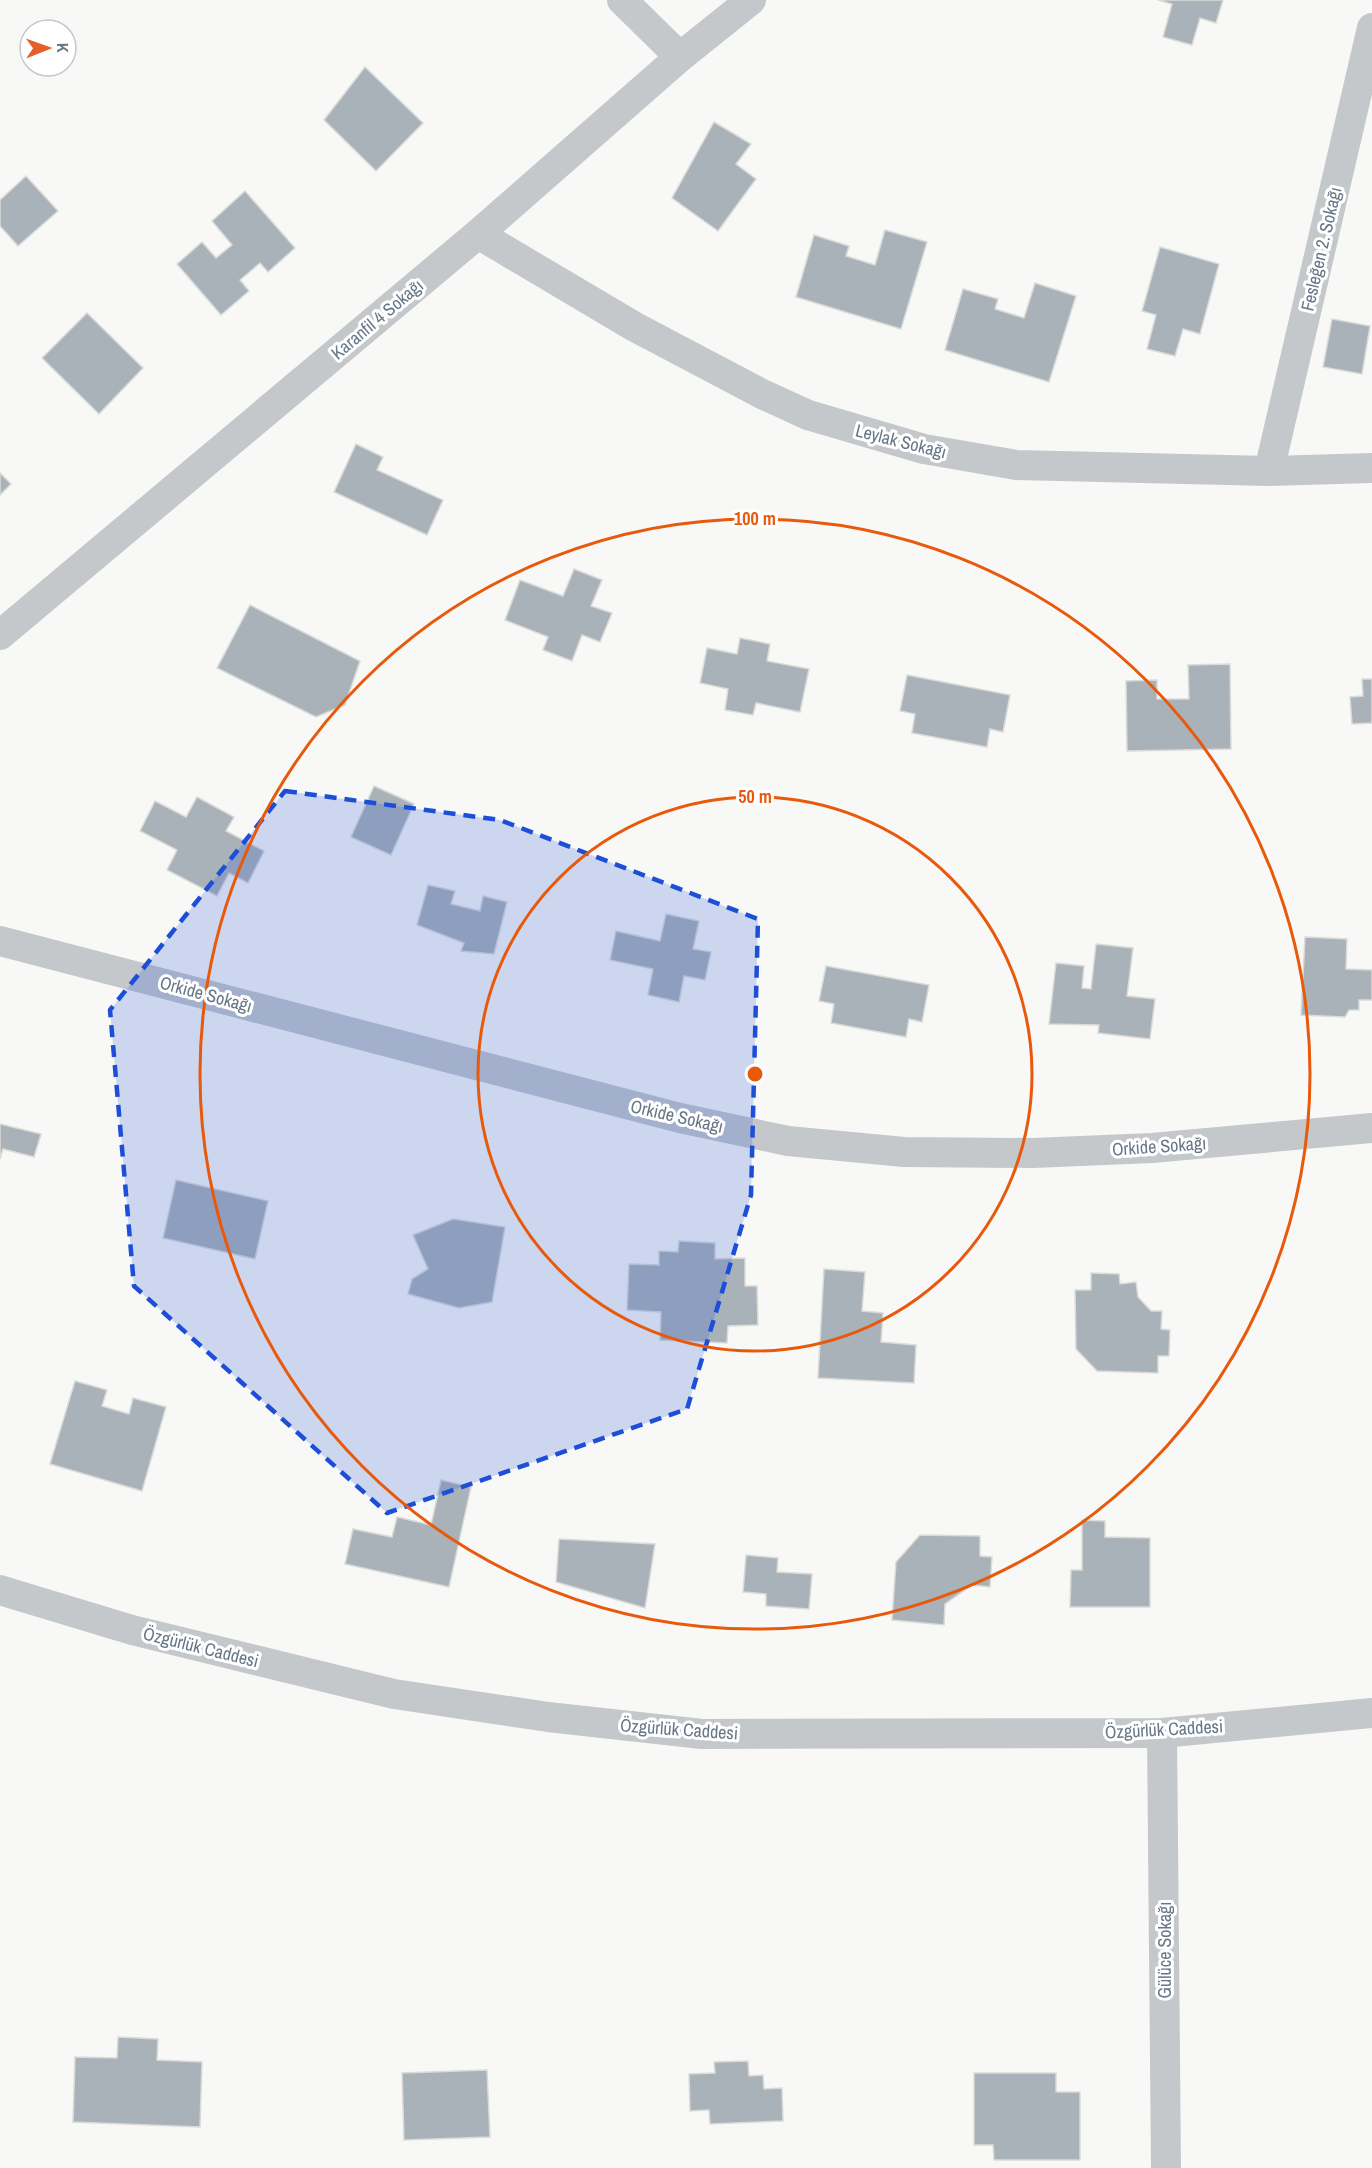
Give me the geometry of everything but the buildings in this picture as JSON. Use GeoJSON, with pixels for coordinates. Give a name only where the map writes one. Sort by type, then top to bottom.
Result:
{"type":"FeatureCollection","features":[{"type":"Feature","properties":{"kind":"street"},"geometry":{"type":"LineString","coordinates":[[622,0],[680,57]]}},
{"type":"Feature","properties":{"kind":"street","name":"Karanfil 4 Sokağı"},"geometry":{"type":"LineString","coordinates":[[0,635],[478,234],[680,57],[751,0]]}},
{"type":"Feature","properties":{"kind":"street","name":"Fesleğen 2. Sokağı"},"geometry":{"type":"LineString","coordinates":[[1269,471],[1372,28]]}},
{"type":"Feature","properties":{"kind":"street","name":"Leylak Sokağı"},"geometry":{"type":"LineString","coordinates":[[478,234],[635,327],[762,394],[808,415],[854,430],[924,448],[1016,465],[1269,471],[1372,468]]}},
{"type":"Feature","properties":{"kind":"street","name":"Orkide Sokağı"},"geometry":{"type":"LineString","coordinates":[[0,940],[680,1118],[788,1140],[904,1152],[1033,1154],[1152,1148],[1372,1128]]}},
{"type":"Feature","properties":{"kind":"street","name":"Özgürlük Caddesi"},"geometry":{"type":"LineString","coordinates":[[0,1590],[132,1630],[394,1694],[548,1717],[702,1734],[1162,1732],[1372,1713]]}},
{"type":"Feature","properties":{"kind":"street","name":"Gülüce Sokağı"},"geometry":{"type":"LineString","coordinates":[[1162,1732],[1166,2168]]}},
{"type":"Feature","properties":{"kind":"highlighted area"},"geometry":{"type":"Polygon","coordinates":[[[285,791],[500,820],[758,919],[751,1195],[687,1409],[387,1513],[134,1286],[110,1010],[285,791]]]}}]}
